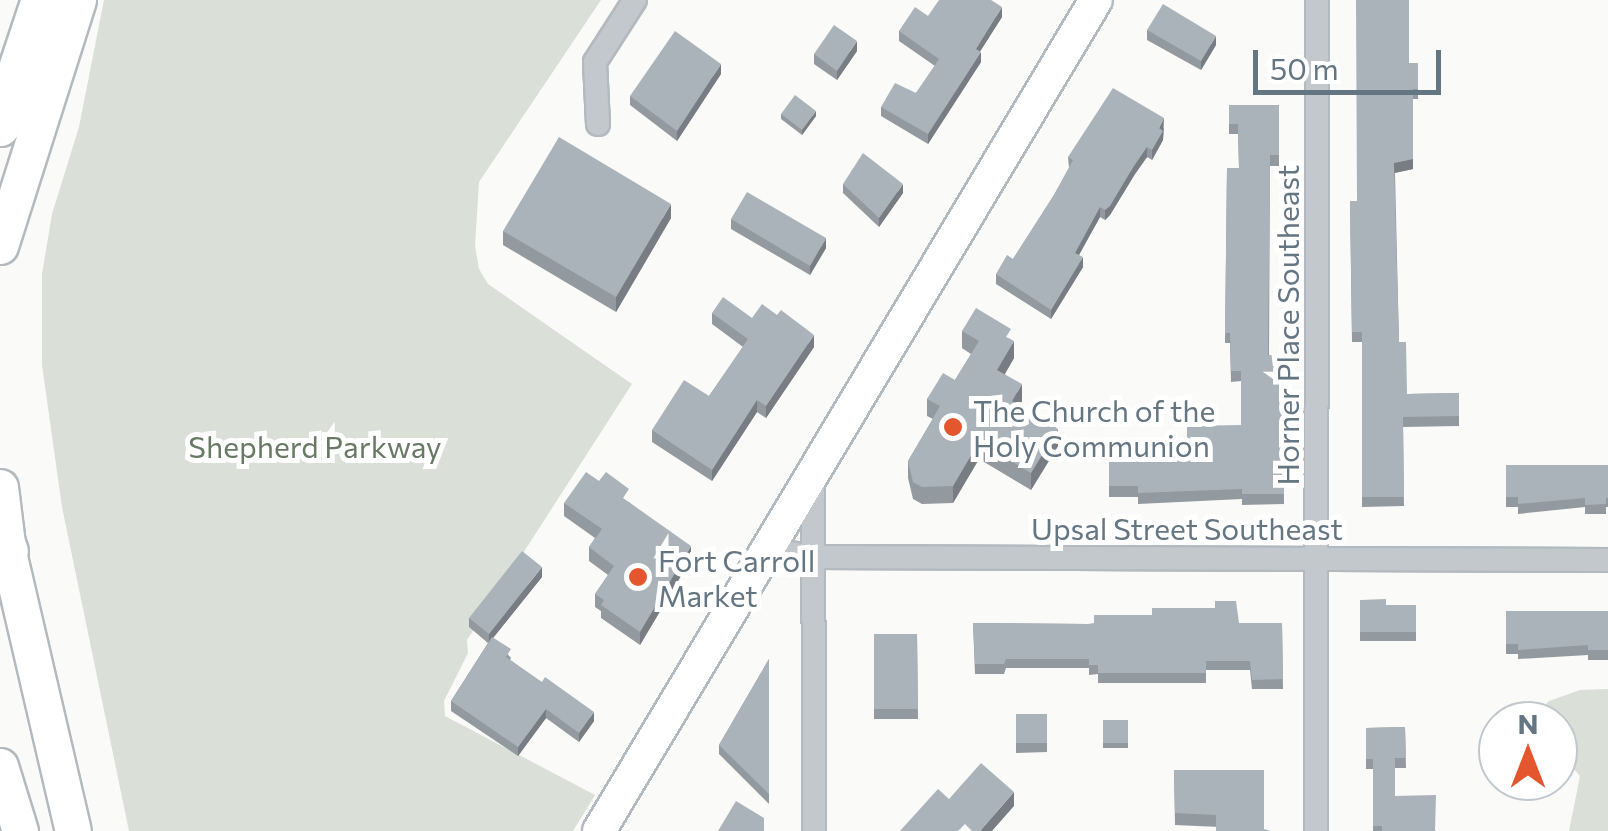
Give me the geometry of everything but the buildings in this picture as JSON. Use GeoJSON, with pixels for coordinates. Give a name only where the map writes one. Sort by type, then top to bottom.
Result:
{"type":"FeatureCollection","features":[{"type":"Feature","properties":{"kind":"highway"},"geometry":{"type":"LineString","coordinates":[[0,126],[42,0]]}},
{"type":"Feature","properties":{"kind":"main road"},"geometry":{"type":"LineString","coordinates":[[0,246],[78,0]]}},
{"type":"Feature","properties":{"kind":"main road"},"geometry":{"type":"LineString","coordinates":[[599,831],[1096,0]]}},
{"type":"Feature","properties":{"kind":"main road"},"geometry":{"type":"LineString","coordinates":[[0,486],[4,541],[72,831]]}},
{"type":"Feature","properties":{"kind":"main road"},"geometry":{"type":"LineString","coordinates":[[0,766],[20,831]]}},
{"type":"Feature","properties":{"kind":"street"},"geometry":{"type":"LineString","coordinates":[[598,124],[596,62],[635,0]]}},
{"type":"Feature","properties":{"kind":"street","name":"Horner Place Southeast"},"geometry":{"type":"LineString","coordinates":[[1316,831],[1317,0]]}},
{"type":"Feature","properties":{"kind":"street"},"geometry":{"type":"LineString","coordinates":[[813,476],[814,831]]}},
{"type":"Feature","properties":{"kind":"street","name":"Upsal Street Southeast"},"geometry":{"type":"LineString","coordinates":[[767,550],[814,556],[1608,560]]}},
{"type":"Feature","properties":{"kind":"green space","name":"Shepherd Parkway"},"geometry":{"type":"Polygon","coordinates":[[[104,0],[601,0],[479,182],[475,246],[479,269],[488,284],[632,384],[467,640],[468,653],[444,701],[445,716],[595,795],[573,831],[129,831],[62,507],[42,365],[42,274],[52,214],[79,127],[104,0]]]}},
{"type":"Feature","properties":{"kind":"green space"},"geometry":{"type":"Polygon","coordinates":[[[1608,689],[1608,831],[1569,831],[1580,776],[1578,701],[1549,701],[1580,690],[1608,689]]]}},
{"type":"Feature","properties":{"kind":"place","name":"The Church of the Holy Communion"},"geometry":{"type":"Point","coordinates":[953,427]}},
{"type":"Feature","properties":{"kind":"place","name":"Fort Carroll Market"},"geometry":{"type":"Point","coordinates":[638,577]}}]}
